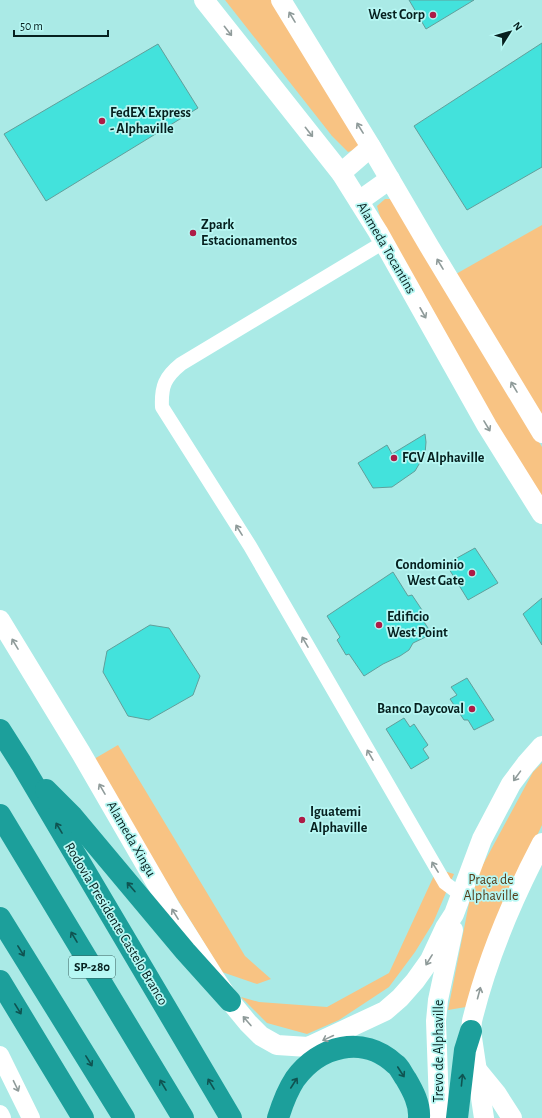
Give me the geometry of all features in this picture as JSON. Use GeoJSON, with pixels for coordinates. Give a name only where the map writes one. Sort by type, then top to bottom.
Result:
{"type":"FeatureCollection","features":[{"type":"Feature","properties":{"kind":"highway","name":"Rodovia Presidente Castelo Branco"},"geometry":{"type":"LineString","coordinates":[[0,730],[231,1118]]}},
{"type":"Feature","properties":{"kind":"highway"},"geometry":{"type":"LineString","coordinates":[[21,763],[72,816],[185,951],[230,1001]]}},
{"type":"Feature","properties":{"kind":"highway","name":"SP-280"},"geometry":{"type":"LineString","coordinates":[[0,815],[183,1118]]}},
{"type":"Feature","properties":{"kind":"highway"},"geometry":{"type":"LineString","coordinates":[[0,918],[124,1118]]}},
{"type":"Feature","properties":{"kind":"highway"},"geometry":{"type":"LineString","coordinates":[[0,981],[83,1118]]}},
{"type":"Feature","properties":{"kind":"highway"},"geometry":{"type":"LineString","coordinates":[[457,1118],[469,1037]]}},
{"type":"Feature","properties":{"kind":"highway"},"geometry":{"type":"LineString","coordinates":[[35,1038],[66,1118]]}},
{"type":"Feature","properties":{"kind":"highway"},"geometry":{"type":"LineString","coordinates":[[278,1118],[286,1096],[295,1079],[308,1065],[324,1054],[343,1048],[362,1046],[380,1053],[396,1064],[410,1086],[420,1108],[419,1118]]}},
{"type":"Feature","properties":{"kind":"main road","name":"Alameda Tocantins"},"geometry":{"type":"LineString","coordinates":[[204,0],[341,173],[384,242],[487,426],[542,514]]}},
{"type":"Feature","properties":{"kind":"main road"},"geometry":{"type":"LineString","coordinates":[[281,0],[542,433]]}},
{"type":"Feature","properties":{"kind":"main road"},"geometry":{"type":"LineString","coordinates":[[341,173],[371,147]]}},
{"type":"Feature","properties":{"kind":"main road"},"geometry":{"type":"LineString","coordinates":[[359,201],[390,179]]}},
{"type":"Feature","properties":{"kind":"main road","name":"Alameda Xingu"},"geometry":{"type":"LineString","coordinates":[[0,620],[81,753],[170,907],[230,1001],[261,1036],[277,1045],[308,1047],[385,1011],[400,998],[415,981],[430,960],[445,928],[454,914]]}},
{"type":"Feature","properties":{"kind":"main road"},"geometry":{"type":"LineString","coordinates":[[454,914],[482,839],[518,774],[542,746]]}},
{"type":"Feature","properties":{"kind":"main road"},"geometry":{"type":"LineString","coordinates":[[484,1118],[476,1068],[469,1037],[488,964],[516,896],[542,843]]}},
{"type":"Feature","properties":{"kind":"main road","name":"Trevo de Alphaville"},"geometry":{"type":"LineString","coordinates":[[437,1118],[439,1105],[436,1021],[438,1000],[444,970],[453,936],[454,914]]}},
{"type":"Feature","properties":{"kind":"main road"},"geometry":{"type":"LineString","coordinates":[[476,1068],[512,1118]]}},
{"type":"Feature","properties":{"kind":"street"},"geometry":{"type":"LineString","coordinates":[[384,242],[181,364],[166,380],[161,394],[162,407],[250,546],[445,883],[461,895]]}},
{"type":"Feature","properties":{"kind":"street"},"geometry":{"type":"LineString","coordinates":[[0,1055],[32,1118]]}},
{"type":"Feature","properties":{"kind":"street"},"geometry":{"type":"LineString","coordinates":[[0,1114],[2,1118]]}},
{"type":"Feature","properties":{"kind":"green space"},"geometry":{"type":"Polygon","coordinates":[[[225,0],[271,0],[365,146],[348,152],[332,136],[225,0]]]}},
{"type":"Feature","properties":{"kind":"green space"},"geometry":{"type":"Polygon","coordinates":[[[385,199],[391,199],[542,447],[542,504],[383,226],[377,206],[385,199]]]}},
{"type":"Feature","properties":{"kind":"green space"},"geometry":{"type":"Polygon","coordinates":[[[542,225],[542,418],[456,274],[542,225]]]}},
{"type":"Feature","properties":{"kind":"green space"},"geometry":{"type":"Polygon","coordinates":[[[118,745],[245,956],[271,979],[257,984],[222,972],[158,868],[94,759],[118,745]]]}},
{"type":"Feature","properties":{"kind":"green space","name":"Praça de Alphaville"},"geometry":{"type":"Polygon","coordinates":[[[542,763],[542,825],[500,914],[466,1007],[448,1010],[473,883],[533,772],[542,763]]]}},
{"type":"Feature","properties":{"kind":"green space"},"geometry":{"type":"Polygon","coordinates":[[[437,869],[454,874],[433,923],[415,952],[389,987],[339,1020],[307,1034],[267,1023],[241,997],[259,1002],[327,1007],[389,973],[437,869]]]}},
{"type":"Feature","properties":{"kind":"building","name":"West Corp"},"geometry":{"type":"Polygon","coordinates":[[[409,0],[474,0],[426,29],[409,0]]]}},
{"type":"Feature","properties":{"kind":"building"},"geometry":{"type":"Polygon","coordinates":[[[542,43],[542,167],[467,210],[414,126],[542,43]]]}},
{"type":"Feature","properties":{"kind":"building","name":"FedEX Express - Alphaville"},"geometry":{"type":"Polygon","coordinates":[[[158,44],[198,108],[46,201],[4,134],[158,44]]]}},
{"type":"Feature","properties":{"kind":"building","name":"FGV Alphaville"},"geometry":{"type":"Polygon","coordinates":[[[425,434],[425,454],[415,471],[392,487],[373,488],[358,463],[387,445],[392,454],[425,434]]]}},
{"type":"Feature","properties":{"kind":"building","name":"Condominio West Gate"},"geometry":{"type":"Polygon","coordinates":[[[475,548],[498,583],[468,600],[446,564],[475,548]]]}},
{"type":"Feature","properties":{"kind":"building","name":"Edificio West Point"},"geometry":{"type":"Polygon","coordinates":[[[393,572],[408,596],[412,595],[422,610],[418,613],[432,634],[413,643],[409,650],[364,676],[349,654],[346,655],[337,640],[340,637],[327,616],[393,572]]]}},
{"type":"Feature","properties":{"kind":"building"},"geometry":{"type":"Polygon","coordinates":[[[542,598],[542,645],[523,614],[542,598]]]}},
{"type":"Feature","properties":{"kind":"building"},"geometry":{"type":"Polygon","coordinates":[[[150,625],[169,628],[200,676],[193,695],[149,720],[128,716],[103,672],[107,651],[150,625]]]}},
{"type":"Feature","properties":{"kind":"building","name":"Banco Daycoval"},"geometry":{"type":"Polygon","coordinates":[[[467,678],[494,720],[474,730],[468,720],[464,720],[450,699],[457,695],[451,687],[467,678]]]}},
{"type":"Feature","properties":{"kind":"building"},"geometry":{"type":"Polygon","coordinates":[[[404,718],[410,727],[414,724],[428,745],[423,749],[429,758],[411,769],[386,729],[404,718]]]}},
{"type":"Feature","properties":{"kind":"place","name":"West Corp"},"geometry":{"type":"Point","coordinates":[433,15]}},
{"type":"Feature","properties":{"kind":"place","name":"FedEX Express - Alphaville"},"geometry":{"type":"Point","coordinates":[102,121]}},
{"type":"Feature","properties":{"kind":"place","name":"Zpark Estacionamentos"},"geometry":{"type":"Point","coordinates":[193,233]}},
{"type":"Feature","properties":{"kind":"place","name":"FGV Alphaville"},"geometry":{"type":"Point","coordinates":[394,458]}},
{"type":"Feature","properties":{"kind":"place","name":"Condominio West Gate"},"geometry":{"type":"Point","coordinates":[472,573]}},
{"type":"Feature","properties":{"kind":"place","name":"Edificio West Point"},"geometry":{"type":"Point","coordinates":[379,625]}},
{"type":"Feature","properties":{"kind":"place","name":"Banco Daycoval"},"geometry":{"type":"Point","coordinates":[472,709]}},
{"type":"Feature","properties":{"kind":"place","name":"Iguatemi Alphaville"},"geometry":{"type":"Point","coordinates":[302,820]}}]}
